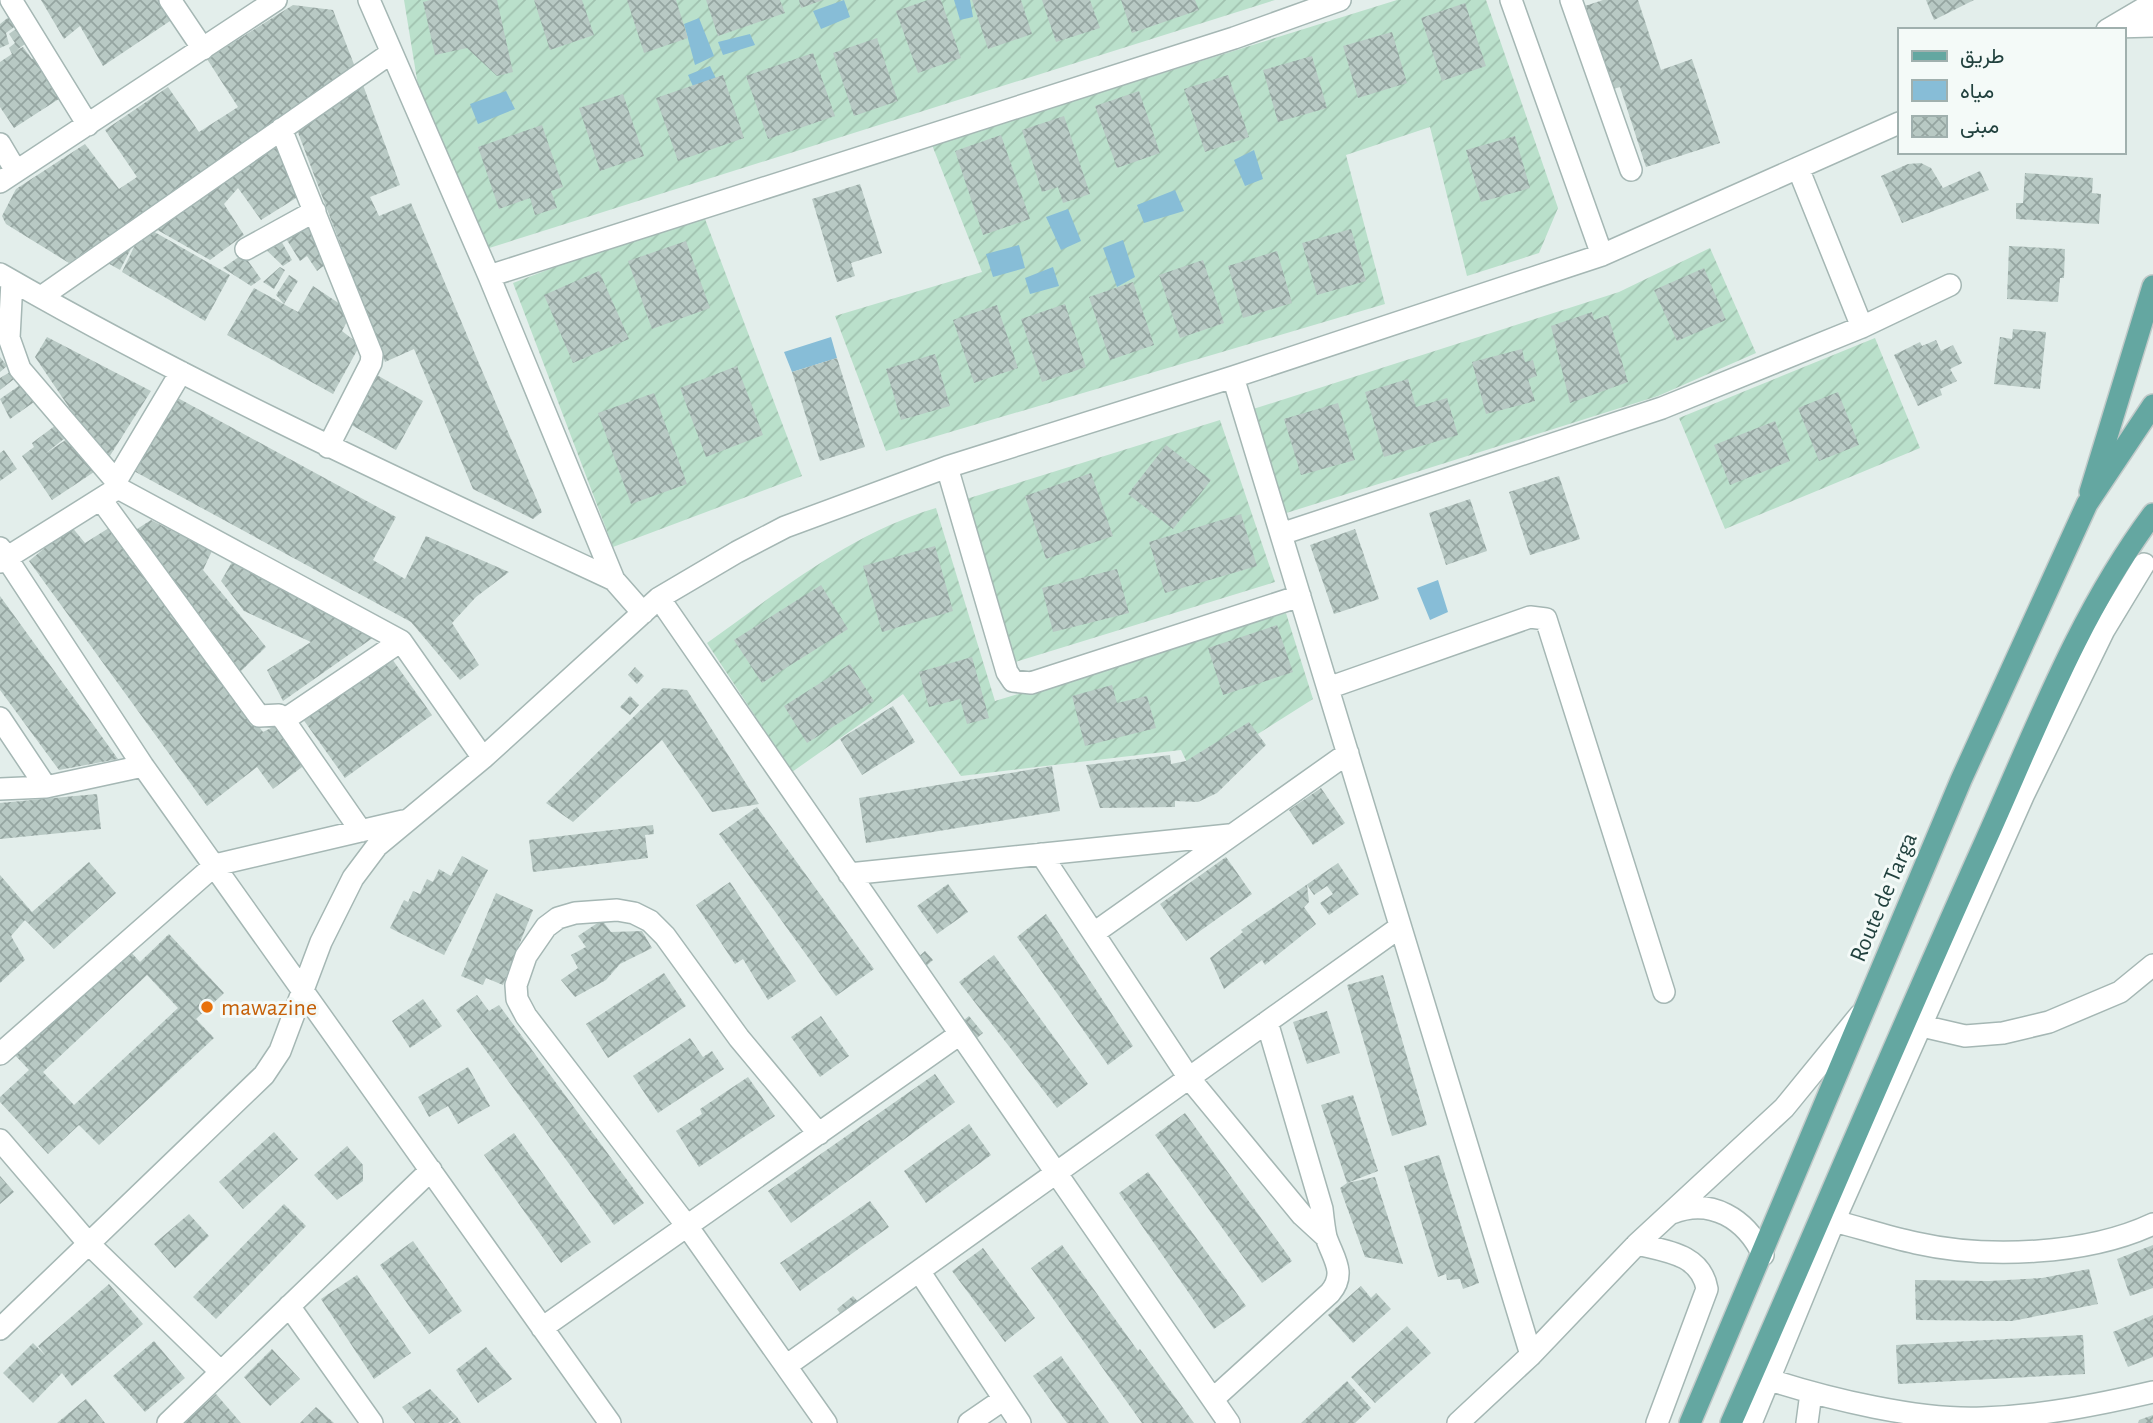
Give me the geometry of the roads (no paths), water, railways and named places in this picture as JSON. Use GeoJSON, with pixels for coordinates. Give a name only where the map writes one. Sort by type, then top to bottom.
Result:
{"type":"FeatureCollection","features":[{"type":"Feature","properties":{"kind":"main road"},"geometry":{"type":"LineString","coordinates":[[2087,504],[2153,286]]}},
{"type":"Feature","properties":{"kind":"main road","name":"Route de Targa"},"geometry":{"type":"LineString","coordinates":[[1690,1423],[1961,780],[2087,504],[2153,405]]}},
{"type":"Feature","properties":{"kind":"main road"},"geometry":{"type":"LineString","coordinates":[[1731,1423],[1911,1005],[2074,645],[2127,549],[2153,514]]}},
{"type":"Feature","properties":{"kind":"street"},"geometry":{"type":"LineString","coordinates":[[11,0],[88,125]]}},
{"type":"Feature","properties":{"kind":"street"},"geometry":{"type":"LineString","coordinates":[[170,0],[203,49]]}},
{"type":"Feature","properties":{"kind":"street"},"geometry":{"type":"LineString","coordinates":[[0,144],[8,176],[276,0]]}},
{"type":"Feature","properties":{"kind":"street"},"geometry":{"type":"LineString","coordinates":[[369,0],[489,276],[614,580],[643,613]]}},
{"type":"Feature","properties":{"kind":"street"},"geometry":{"type":"LineString","coordinates":[[489,276],[1234,38],[1340,0]]}},
{"type":"Feature","properties":{"kind":"street"},"geometry":{"type":"LineString","coordinates":[[1511,0],[1602,255]]}},
{"type":"Feature","properties":{"kind":"street"},"geometry":{"type":"LineString","coordinates":[[1571,0],[1631,170]]}},
{"type":"Feature","properties":{"kind":"street"},"geometry":{"type":"LineString","coordinates":[[2110,28],[2153,3]]}},
{"type":"Feature","properties":{"kind":"street"},"geometry":{"type":"LineString","coordinates":[[2110,28],[2153,26]]}},
{"type":"Feature","properties":{"kind":"street"},"geometry":{"type":"LineString","coordinates":[[41,297],[391,53]]}},
{"type":"Feature","properties":{"kind":"street"},"geometry":{"type":"LineString","coordinates":[[0,1329],[264,1075],[281,1051],[321,942],[353,878],[377,846],[405,820],[483,758],[660,598],[785,527],[947,467],[1233,377],[1602,255],[1898,123]]}},
{"type":"Feature","properties":{"kind":"street"},"geometry":{"type":"LineString","coordinates":[[281,129],[372,355],[371,363],[328,447]]}},
{"type":"Feature","properties":{"kind":"street"},"geometry":{"type":"LineString","coordinates":[[1798,168],[1862,327]]}},
{"type":"Feature","properties":{"kind":"street"},"geometry":{"type":"LineString","coordinates":[[246,249],[315,211]]}},
{"type":"Feature","properties":{"kind":"street"},"geometry":{"type":"LineString","coordinates":[[6,278],[328,447],[614,580]]}},
{"type":"Feature","properties":{"kind":"street"},"geometry":{"type":"LineString","coordinates":[[6,278],[9,338],[20,369],[112,490],[259,716],[279,715],[284,720],[360,831]]}},
{"type":"Feature","properties":{"kind":"street"},"geometry":{"type":"LineString","coordinates":[[1281,534],[1662,408],[1862,327],[1950,285]]}},
{"type":"Feature","properties":{"kind":"street"},"geometry":{"type":"LineString","coordinates":[[181,372],[112,490],[2,556],[143,766],[610,1423]]}},
{"type":"Feature","properties":{"kind":"street"},"geometry":{"type":"LineString","coordinates":[[1233,377],[1531,1355]]}},
{"type":"Feature","properties":{"kind":"street"},"geometry":{"type":"LineString","coordinates":[[947,467],[1007,672],[1013,681],[1031,683],[1300,596]]}},
{"type":"Feature","properties":{"kind":"street"},"geometry":{"type":"LineString","coordinates":[[112,490],[401,641],[483,758]]}},
{"type":"Feature","properties":{"kind":"street"},"geometry":{"type":"LineString","coordinates":[[1751,1423],[1833,1221],[2023,796],[2104,630],[2148,568],[2127,549]]}},
{"type":"Feature","properties":{"kind":"street"},"geometry":{"type":"LineString","coordinates":[[660,598],[1229,1423]]}},
{"type":"Feature","properties":{"kind":"street"},"geometry":{"type":"LineString","coordinates":[[1328,688],[1530,617],[1546,619],[1664,992]]}},
{"type":"Feature","properties":{"kind":"street"},"geometry":{"type":"LineString","coordinates":[[284,720],[401,641]]}},
{"type":"Feature","properties":{"kind":"street"},"geometry":{"type":"LineString","coordinates":[[0,718],[46,787]]}},
{"type":"Feature","properties":{"kind":"street"},"geometry":{"type":"LineString","coordinates":[[1094,933],[1348,753]]}},
{"type":"Feature","properties":{"kind":"street"},"geometry":{"type":"LineString","coordinates":[[0,789],[46,787],[143,766]]}},
{"type":"Feature","properties":{"kind":"street"},"geometry":{"type":"LineString","coordinates":[[0,1054],[215,865],[405,820]]}},
{"type":"Feature","properties":{"kind":"street"},"geometry":{"type":"LineString","coordinates":[[849,874],[1229,835]]}},
{"type":"Feature","properties":{"kind":"street"},"geometry":{"type":"LineString","coordinates":[[1041,854],[1189,1078],[1303,1215],[1326,1237]]}},
{"type":"Feature","properties":{"kind":"street"},"geometry":{"type":"LineString","coordinates":[[819,1133],[739,1038],[650,921],[617,910],[575,913],[558,918],[535,941],[526,956],[516,985],[517,999],[526,1016],[687,1226],[826,1423]]}},
{"type":"Feature","properties":{"kind":"street"},"geometry":{"type":"LineString","coordinates":[[786,1366],[1400,927]]}},
{"type":"Feature","properties":{"kind":"street"},"geometry":{"type":"LineString","coordinates":[[1922,1026],[1965,1036],[2003,1033],[2049,1022],[2120,992],[2153,965]]}},
{"type":"Feature","properties":{"kind":"street"},"geometry":{"type":"LineString","coordinates":[[1458,1423],[1531,1355],[1637,1244],[1783,1108],[1866,1008]]}},
{"type":"Feature","properties":{"kind":"street"},"geometry":{"type":"LineString","coordinates":[[1213,1399],[1336,1286],[1339,1268],[1326,1237],[1322,1209],[1267,1022]]}},
{"type":"Feature","properties":{"kind":"street"},"geometry":{"type":"LineString","coordinates":[[542,1328],[960,1034]]}},
{"type":"Feature","properties":{"kind":"street"},"geometry":{"type":"LineString","coordinates":[[0,1140],[89,1244],[221,1372]]}},
{"type":"Feature","properties":{"kind":"street"},"geometry":{"type":"LineString","coordinates":[[168,1423],[431,1170]]}},
{"type":"Feature","properties":{"kind":"street"},"geometry":{"type":"LineString","coordinates":[[1667,1216],[1686,1208],[1718,1211],[1745,1227],[1763,1255]]}},
{"type":"Feature","properties":{"kind":"street"},"geometry":{"type":"LineString","coordinates":[[1833,1221],[1917,1244],[2048,1251],[2100,1241],[2153,1224]]}},
{"type":"Feature","properties":{"kind":"street"},"geometry":{"type":"LineString","coordinates":[[1637,1244],[1688,1259],[1702,1272],[1707,1289],[1657,1423]]}},
{"type":"Feature","properties":{"kind":"street"},"geometry":{"type":"LineString","coordinates":[[919,1271],[1020,1423]]}},
{"type":"Feature","properties":{"kind":"street"},"geometry":{"type":"LineString","coordinates":[[289,1306],[372,1423]]}},
{"type":"Feature","properties":{"kind":"street"},"geometry":{"type":"LineString","coordinates":[[1768,1379],[1811,1393],[1891,1410],[1980,1419],[2033,1419],[2104,1413],[2153,1392]]}},
{"type":"Feature","properties":{"kind":"street"},"geometry":{"type":"LineString","coordinates":[[1807,1423],[1811,1393]]}},
{"type":"Feature","properties":{"kind":"street"},"geometry":{"type":"LineString","coordinates":[[969,1423],[1004,1398]]}},
{"type":"Feature","properties":{"kind":"water"},"geometry":{"type":"Polygon","coordinates":[[[844,0],[850,17],[821,29],[813,11],[844,0]]]}},
{"type":"Feature","properties":{"kind":"water"},"geometry":{"type":"Polygon","coordinates":[[[954,0],[970,0],[973,17],[960,20],[954,0]]]}},
{"type":"Feature","properties":{"kind":"water"},"geometry":{"type":"Polygon","coordinates":[[[699,18],[714,56],[695,65],[684,24],[699,18]]]}},
{"type":"Feature","properties":{"kind":"water"},"geometry":{"type":"Polygon","coordinates":[[[750,34],[755,45],[723,55],[718,42],[750,34]]]}},
{"type":"Feature","properties":{"kind":"water"},"geometry":{"type":"Polygon","coordinates":[[[710,66],[722,91],[700,102],[688,75],[710,66]]]}},
{"type":"Feature","properties":{"kind":"water"},"geometry":{"type":"Polygon","coordinates":[[[506,91],[515,109],[478,124],[470,104],[506,91]]]}},
{"type":"Feature","properties":{"kind":"water"},"geometry":{"type":"Polygon","coordinates":[[[1254,150],[1263,179],[1245,186],[1234,160],[1254,150]]]}},
{"type":"Feature","properties":{"kind":"water"},"geometry":{"type":"Polygon","coordinates":[[[1175,190],[1184,211],[1144,223],[1137,205],[1175,190]]]}},
{"type":"Feature","properties":{"kind":"water"},"geometry":{"type":"Polygon","coordinates":[[[1068,209],[1081,241],[1061,250],[1046,217],[1068,209]]]}},
{"type":"Feature","properties":{"kind":"water"},"geometry":{"type":"Polygon","coordinates":[[[1123,240],[1135,277],[1117,287],[1103,248],[1123,240]]]}},
{"type":"Feature","properties":{"kind":"water"},"geometry":{"type":"Polygon","coordinates":[[[1019,245],[1025,268],[993,277],[986,254],[1019,245]]]}},
{"type":"Feature","properties":{"kind":"water"},"geometry":{"type":"Polygon","coordinates":[[[1053,267],[1059,286],[1030,294],[1025,278],[1053,267]]]}},
{"type":"Feature","properties":{"kind":"water"},"geometry":{"type":"Polygon","coordinates":[[[831,337],[837,358],[792,372],[784,352],[831,337]]]}},
{"type":"Feature","properties":{"kind":"water"},"geometry":{"type":"Polygon","coordinates":[[[1438,580],[1448,612],[1430,620],[1417,588],[1438,580]]]}},
{"type":"Feature","properties":{"kind":"place","name":"mawazine"},"geometry":{"type":"Point","coordinates":[207,1007]}}]}
